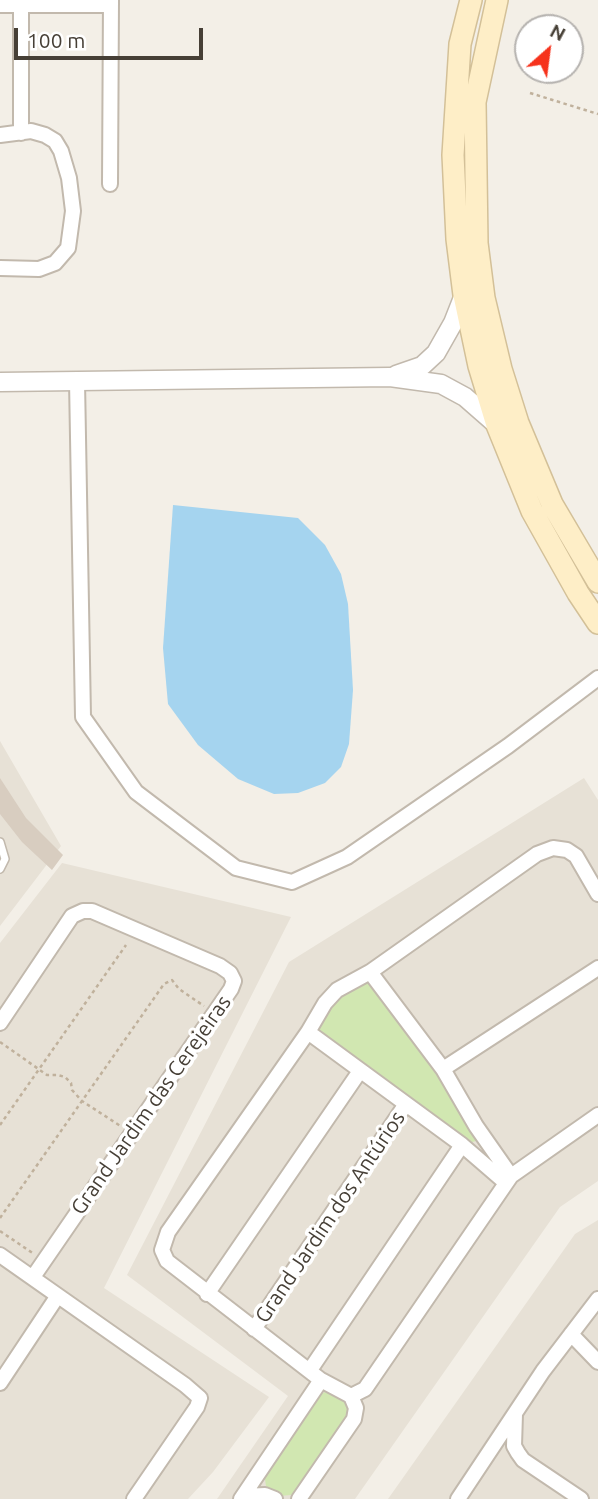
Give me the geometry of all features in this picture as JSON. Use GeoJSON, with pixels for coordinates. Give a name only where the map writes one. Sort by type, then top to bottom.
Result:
{"type":"FeatureCollection","features":[{"type":"Feature","properties":{"kind":"main road"},"geometry":{"type":"LineString","coordinates":[[471,0],[460,44],[453,155],[457,239],[464,295],[479,366],[497,425],[532,511],[598,623]]}},
{"type":"Feature","properties":{"kind":"main road"},"geometry":{"type":"LineString","coordinates":[[496,0],[475,102],[477,243],[484,298],[501,369],[518,423],[552,504],[598,582]]}},
{"type":"Feature","properties":{"kind":"street"},"geometry":{"type":"LineString","coordinates":[[0,5],[111,2],[110,184]]}},
{"type":"Feature","properties":{"kind":"street"},"geometry":{"type":"LineString","coordinates":[[21,3],[21,133]]}},
{"type":"Feature","properties":{"kind":"street"},"geometry":{"type":"LineString","coordinates":[[0,135],[31,131],[55,141],[69,178],[73,211],[68,248],[55,263],[39,269],[0,268]]}},
{"type":"Feature","properties":{"kind":"street"},"geometry":{"type":"LineString","coordinates":[[390,377],[422,366],[436,353],[449,333],[464,295]]}},
{"type":"Feature","properties":{"kind":"street"},"geometry":{"type":"LineString","coordinates":[[0,382],[390,377],[440,384],[465,397],[497,425]]}},
{"type":"Feature","properties":{"kind":"street"},"geometry":{"type":"LineString","coordinates":[[77,381],[83,717],[136,792],[236,868],[292,882],[347,857],[508,746],[598,678]]}},
{"type":"Feature","properties":{"kind":"street","name":"Grand Jardim dos Antúrios"},"geometry":{"type":"LineString","coordinates":[[351,1396],[316,1375],[167,1261],[162,1250],[168,1232],[308,1032],[325,1003],[337,990],[370,972],[537,854],[553,848],[568,850],[576,856],[598,894]]}},
{"type":"Feature","properties":{"kind":"street","name":"Grand Jardim das Cerejeiras"},"geometry":{"type":"LineString","coordinates":[[0,1023],[72,916],[83,911],[92,911],[220,966],[230,973],[234,981],[33,1277]]}},
{"type":"Feature","properties":{"kind":"street"},"geometry":{"type":"LineString","coordinates":[[443,1069],[598,968]]}},
{"type":"Feature","properties":{"kind":"street"},"geometry":{"type":"LineString","coordinates":[[370,972],[443,1069],[509,1180]]}},
{"type":"Feature","properties":{"kind":"street","name":"Grand Jardim dos Antúrios"},"geometry":{"type":"LineString","coordinates":[[308,1032],[509,1180]]}},
{"type":"Feature","properties":{"kind":"street"},"geometry":{"type":"LineString","coordinates":[[207,1294],[360,1071]]}},
{"type":"Feature","properties":{"kind":"street","name":"Grand Jardim dos Antúrios"},"geometry":{"type":"LineString","coordinates":[[254,1329],[406,1104]]}},
{"type":"Feature","properties":{"kind":"street"},"geometry":{"type":"LineString","coordinates":[[299,1499],[354,1419],[356,1408],[351,1396],[365,1389],[509,1180],[598,1115]]}},
{"type":"Feature","properties":{"kind":"street"},"geometry":{"type":"LineString","coordinates":[[243,1497],[316,1375],[462,1145]]}},
{"type":"Feature","properties":{"kind":"street"},"geometry":{"type":"LineString","coordinates":[[0,1255],[185,1384],[200,1398],[197,1408],[134,1499]]}},
{"type":"Feature","properties":{"kind":"street"},"geometry":{"type":"LineString","coordinates":[[0,1383],[57,1297]]}},
{"type":"Feature","properties":{"kind":"street"},"geometry":{"type":"LineString","coordinates":[[458,1499],[515,1413],[598,1299]]}},
{"type":"Feature","properties":{"kind":"street"},"geometry":{"type":"LineString","coordinates":[[571,1334],[598,1362]]}},
{"type":"Feature","properties":{"kind":"street"},"geometry":{"type":"LineString","coordinates":[[515,1413],[514,1446],[523,1460],[581,1499]]}},
{"type":"Feature","properties":{"kind":"street"},"geometry":{"type":"LineString","coordinates":[[243,1497],[265,1495],[275,1499]]}},
{"type":"Feature","properties":{"kind":"lane"},"geometry":{"type":"LineString","coordinates":[[0,842],[5,859],[0,869]]}},
{"type":"Feature","properties":{"kind":"path"},"geometry":{"type":"LineString","coordinates":[[530,93],[598,114]]}},
{"type":"Feature","properties":{"kind":"path"},"geometry":{"type":"LineString","coordinates":[[0,1125],[126,945]]}},
{"type":"Feature","properties":{"kind":"path"},"geometry":{"type":"LineString","coordinates":[[0,1218],[164,984],[172,980],[179,989],[204,1006],[216,1010]]}},
{"type":"Feature","properties":{"kind":"path"},"geometry":{"type":"LineString","coordinates":[[0,1042],[47,1075],[58,1074],[65,1077],[82,1101],[131,1133]]}},
{"type":"Feature","properties":{"kind":"path"},"geometry":{"type":"LineString","coordinates":[[0,1231],[36,1256]]}},
{"type":"Feature","properties":{"kind":"shaded area"},"geometry":{"type":"Polygon","coordinates":[[[0,741],[61,846],[0,926],[0,741]]]}},
{"type":"Feature","properties":{"kind":"shaded area"},"geometry":{"type":"Polygon","coordinates":[[[584,778],[598,800],[598,1181],[560,1207],[355,1499],[217,1499],[288,1396],[127,1275],[289,962],[584,778]]]}},
{"type":"Feature","properties":{"kind":"shaded area"},"geometry":{"type":"Polygon","coordinates":[[[62,863],[291,917],[104,1288],[269,1397],[213,1472],[188,1499],[0,1499],[0,943],[62,863]]]}},
{"type":"Feature","properties":{"kind":"shaded area"},"geometry":{"type":"Polygon","coordinates":[[[598,1220],[598,1499],[388,1499],[575,1234],[598,1220]]]}},
{"type":"Feature","properties":{"kind":"green space"},"geometry":{"type":"Polygon","coordinates":[[[359,983],[370,983],[380,989],[478,1137],[476,1141],[472,1142],[323,1040],[317,1030],[338,994],[359,983]]]}},
{"type":"Feature","properties":{"kind":"green space"},"geometry":{"type":"Polygon","coordinates":[[[325,1392],[344,1399],[349,1413],[346,1420],[295,1492],[279,1496],[266,1486],[264,1473],[319,1395],[325,1392]]]}},
{"type":"Feature","properties":{"kind":"water"},"geometry":{"type":"Polygon","coordinates":[[[173,505],[298,518],[325,545],[341,574],[348,604],[353,690],[349,744],[341,767],[325,783],[298,793],[274,794],[238,779],[198,745],[168,704],[163,648],[173,505]]]}},
{"type":"Feature","properties":{"kind":"building"},"geometry":{"type":"Polygon","coordinates":[[[0,778],[26,818],[63,855],[52,870],[22,842],[0,814],[0,778]]]}}]}
